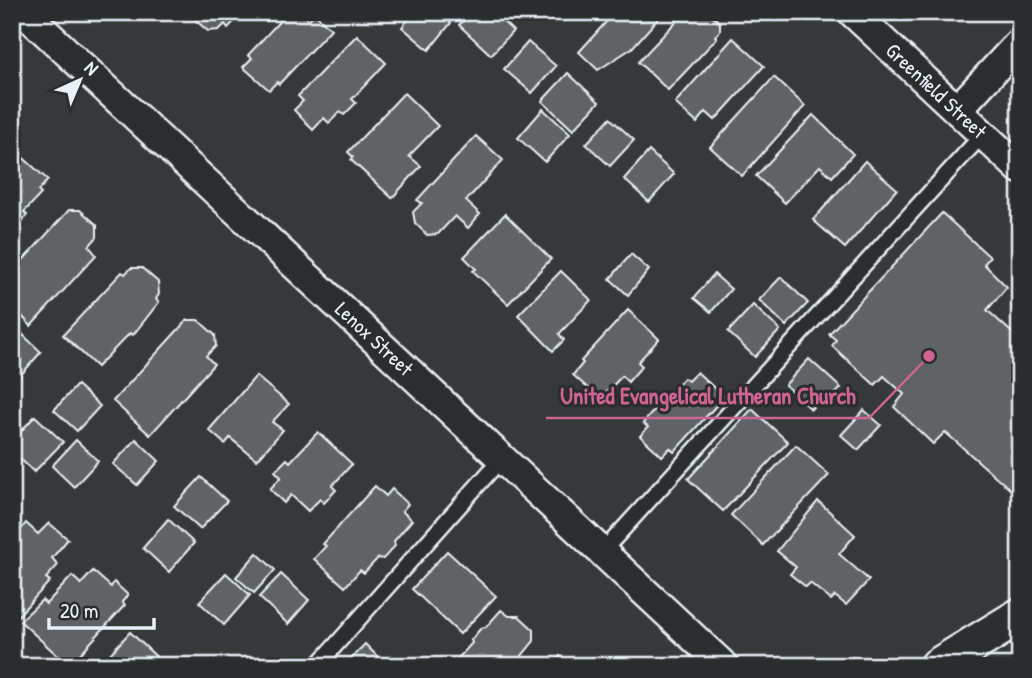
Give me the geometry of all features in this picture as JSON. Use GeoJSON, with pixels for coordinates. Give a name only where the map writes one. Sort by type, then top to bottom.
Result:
{"type":"FeatureCollection","features":[{"type":"Feature","properties":{"kind":"street","name":"Lenox Street"},"geometry":{"type":"LineString","coordinates":[[24,12],[724,666]]}},
{"type":"Feature","properties":{"kind":"street","name":"Greenfield Street"},"geometry":{"type":"LineString","coordinates":[[852,12],[1020,169]]}},
{"type":"Feature","properties":{"kind":"street"},"geometry":{"type":"LineString","coordinates":[[957,110],[1020,42]]}},
{"type":"Feature","properties":{"kind":"street"},"geometry":{"type":"LineString","coordinates":[[938,666],[1020,616]]}},
{"type":"Feature","properties":{"kind":"lane"},"geometry":{"type":"LineString","coordinates":[[603,551],[983,134]]}},
{"type":"Feature","properties":{"kind":"lane"},"geometry":{"type":"LineString","coordinates":[[317,666],[502,458]]}},
{"type":"Feature","properties":{"kind":"building"},"geometry":{"type":"Polygon","coordinates":[[[195,12],[243,12],[228,28],[225,24],[219,30],[208,31],[194,19],[195,12]]]}},
{"type":"Feature","properties":{"kind":"building"},"geometry":{"type":"Polygon","coordinates":[[[288,12],[301,12],[309,20],[314,13],[331,29],[279,84],[277,82],[269,90],[243,67],[252,58],[248,55],[288,12]]]}},
{"type":"Feature","properties":{"kind":"building"},"geometry":{"type":"Polygon","coordinates":[[[414,12],[438,12],[451,23],[429,50],[402,27],[414,12]]]}},
{"type":"Feature","properties":{"kind":"building"},"geometry":{"type":"Polygon","coordinates":[[[471,12],[493,12],[513,31],[491,55],[459,25],[471,12]]]}},
{"type":"Feature","properties":{"kind":"building"},"geometry":{"type":"Polygon","coordinates":[[[615,12],[664,12],[632,48],[598,70],[579,52],[615,12]]]}},
{"type":"Feature","properties":{"kind":"building"},"geometry":{"type":"Polygon","coordinates":[[[685,12],[709,12],[720,23],[720,31],[715,36],[717,38],[668,90],[638,62],[685,12]]]}},
{"type":"Feature","properties":{"kind":"building"},"geometry":{"type":"Polygon","coordinates":[[[357,35],[386,63],[352,99],[356,103],[344,115],[340,112],[329,123],[324,118],[313,130],[294,110],[303,101],[298,96],[357,35]]]}},
{"type":"Feature","properties":{"kind":"building"},"geometry":{"type":"Polygon","coordinates":[[[733,38],[764,66],[715,120],[706,112],[697,123],[675,103],[733,38]]]}},
{"type":"Feature","properties":{"kind":"building"},"geometry":{"type":"Polygon","coordinates":[[[528,42],[556,66],[532,93],[504,69],[528,42]]]}},
{"type":"Feature","properties":{"kind":"building"},"geometry":{"type":"Polygon","coordinates":[[[568,73],[599,102],[573,130],[542,101],[568,73]]]}},
{"type":"Feature","properties":{"kind":"building"},"geometry":{"type":"Polygon","coordinates":[[[774,77],[805,106],[742,176],[710,147],[774,77]]]}},
{"type":"Feature","properties":{"kind":"building"},"geometry":{"type":"Polygon","coordinates":[[[404,93],[438,126],[409,156],[421,166],[392,198],[351,160],[353,157],[348,152],[404,93]]]}},
{"type":"Feature","properties":{"kind":"building"},"geometry":{"type":"Polygon","coordinates":[[[543,109],[570,134],[545,162],[518,138],[543,109]]]}},
{"type":"Feature","properties":{"kind":"building"},"geometry":{"type":"Polygon","coordinates":[[[813,115],[853,154],[832,177],[820,166],[785,203],[756,176],[813,115]]]}},
{"type":"Feature","properties":{"kind":"building"},"geometry":{"type":"Polygon","coordinates":[[[610,118],[634,140],[610,166],[586,144],[610,118]]]}},
{"type":"Feature","properties":{"kind":"building"},"geometry":{"type":"Polygon","coordinates":[[[476,136],[503,160],[466,201],[480,214],[468,228],[455,216],[438,234],[427,235],[415,223],[413,212],[422,203],[417,200],[476,136]]]}},
{"type":"Feature","properties":{"kind":"building"},"geometry":{"type":"Polygon","coordinates":[[[649,151],[674,174],[649,202],[624,179],[649,151]]]}},
{"type":"Feature","properties":{"kind":"building"},"geometry":{"type":"Polygon","coordinates":[[[18,153],[48,180],[38,191],[41,194],[24,212],[27,215],[15,229],[12,227],[12,159],[18,153]]]}},
{"type":"Feature","properties":{"kind":"building"},"geometry":{"type":"Polygon","coordinates":[[[865,161],[897,189],[845,248],[813,220],[865,161]]]}},
{"type":"Feature","properties":{"kind":"building"},"geometry":{"type":"Polygon","coordinates":[[[69,210],[80,210],[97,225],[97,237],[89,246],[96,255],[31,326],[20,314],[12,322],[12,272],[69,210]]]}},
{"type":"Feature","properties":{"kind":"building"},"geometry":{"type":"Polygon","coordinates":[[[942,213],[990,257],[984,264],[1007,287],[987,310],[1020,340],[1020,352],[1013,360],[1020,366],[1020,498],[945,432],[933,444],[894,407],[904,394],[884,376],[875,385],[832,346],[836,340],[829,334],[942,213]]]}},
{"type":"Feature","properties":{"kind":"building"},"geometry":{"type":"Polygon","coordinates":[[[505,214],[551,259],[508,304],[473,271],[476,269],[464,257],[505,214]]]}},
{"type":"Feature","properties":{"kind":"building"},"geometry":{"type":"Polygon","coordinates":[[[631,254],[649,270],[628,295],[610,279],[631,254]]]}},
{"type":"Feature","properties":{"kind":"building"},"geometry":{"type":"Polygon","coordinates":[[[131,268],[142,268],[158,282],[159,294],[156,299],[159,302],[133,335],[130,333],[97,367],[63,335],[122,272],[125,274],[131,268]]]}},
{"type":"Feature","properties":{"kind":"building"},"geometry":{"type":"Polygon","coordinates":[[[561,271],[591,300],[559,334],[564,340],[553,351],[518,315],[561,271]]]}},
{"type":"Feature","properties":{"kind":"building"},"geometry":{"type":"Polygon","coordinates":[[[714,274],[731,289],[711,312],[694,298],[714,274]]]}},
{"type":"Feature","properties":{"kind":"building"},"geometry":{"type":"Polygon","coordinates":[[[781,277],[808,303],[786,326],[759,300],[781,277]]]}},
{"type":"Feature","properties":{"kind":"building"},"geometry":{"type":"Polygon","coordinates":[[[753,305],[780,330],[755,357],[728,332],[753,305]]]}},
{"type":"Feature","properties":{"kind":"building"},"geometry":{"type":"Polygon","coordinates":[[[628,310],[659,339],[638,362],[642,366],[628,382],[622,376],[600,399],[573,375],[583,363],[581,361],[628,310]]]}},
{"type":"Feature","properties":{"kind":"building"},"geometry":{"type":"Polygon","coordinates":[[[187,320],[198,320],[215,335],[216,346],[206,356],[214,364],[150,435],[113,401],[187,320]]]}},
{"type":"Feature","properties":{"kind":"building"},"geometry":{"type":"Polygon","coordinates":[[[19,331],[41,352],[19,377],[12,371],[12,338],[19,331]]]}},
{"type":"Feature","properties":{"kind":"building"},"geometry":{"type":"Polygon","coordinates":[[[809,359],[841,388],[826,404],[820,399],[811,409],[785,385],[809,359]]]}},
{"type":"Feature","properties":{"kind":"building"},"geometry":{"type":"Polygon","coordinates":[[[697,372],[724,397],[674,452],[670,448],[662,456],[640,436],[648,427],[643,423],[658,406],[652,402],[662,392],[667,396],[684,378],[688,381],[697,372]]]}},
{"type":"Feature","properties":{"kind":"building"},"geometry":{"type":"Polygon","coordinates":[[[256,376],[289,404],[272,422],[283,430],[257,460],[230,438],[225,444],[209,430],[256,376]]]}},
{"type":"Feature","properties":{"kind":"building"},"geometry":{"type":"Polygon","coordinates":[[[77,385],[100,406],[77,431],[54,410],[77,385]]]}},
{"type":"Feature","properties":{"kind":"building"},"geometry":{"type":"Polygon","coordinates":[[[752,409],[788,442],[723,511],[688,479],[752,409]]]}},
{"type":"Feature","properties":{"kind":"building"},"geometry":{"type":"Polygon","coordinates":[[[864,410],[881,425],[858,450],[841,435],[864,410]]]}},
{"type":"Feature","properties":{"kind":"building"},"geometry":{"type":"Polygon","coordinates":[[[35,416],[63,442],[34,472],[12,451],[12,441],[35,416]]]}},
{"type":"Feature","properties":{"kind":"building"},"geometry":{"type":"Polygon","coordinates":[[[318,432],[352,464],[332,486],[336,490],[324,503],[320,499],[308,511],[291,495],[284,503],[270,489],[281,477],[275,471],[287,459],[290,462],[318,432]]]}},
{"type":"Feature","properties":{"kind":"building"},"geometry":{"type":"Polygon","coordinates":[[[136,439],[159,461],[137,485],[113,464],[136,439]]]}},
{"type":"Feature","properties":{"kind":"building"},"geometry":{"type":"Polygon","coordinates":[[[76,440],[98,461],[74,487],[52,466],[76,440]]]}},
{"type":"Feature","properties":{"kind":"building"},"geometry":{"type":"Polygon","coordinates":[[[796,445],[829,475],[763,545],[731,515],[796,445]]]}},
{"type":"Feature","properties":{"kind":"building"},"geometry":{"type":"Polygon","coordinates":[[[201,477],[227,501],[200,529],[174,506],[201,477]]]}},
{"type":"Feature","properties":{"kind":"building"},"geometry":{"type":"Polygon","coordinates":[[[375,486],[386,496],[392,489],[408,504],[402,511],[412,520],[383,559],[378,558],[364,573],[360,570],[345,587],[314,559],[326,546],[323,544],[375,486]]]}},
{"type":"Feature","properties":{"kind":"building"},"geometry":{"type":"Polygon","coordinates":[[[818,501],[855,535],[839,554],[869,580],[846,605],[835,596],[831,600],[810,583],[806,587],[790,574],[796,567],[777,551],[818,501]]]}},
{"type":"Feature","properties":{"kind":"building"},"geometry":{"type":"Polygon","coordinates":[[[168,519],[194,543],[169,572],[143,548],[168,519]]]}},
{"type":"Feature","properties":{"kind":"building"},"geometry":{"type":"Polygon","coordinates":[[[26,523],[38,534],[49,523],[68,539],[52,558],[58,565],[46,578],[50,581],[15,619],[12,616],[12,525],[19,532],[26,523]]]}},
{"type":"Feature","properties":{"kind":"building"},"geometry":{"type":"Polygon","coordinates":[[[447,551],[496,596],[460,634],[412,589],[447,551]]]}},
{"type":"Feature","properties":{"kind":"building"},"geometry":{"type":"Polygon","coordinates":[[[257,553],[275,570],[254,593],[236,577],[257,553]]]}},
{"type":"Feature","properties":{"kind":"building"},"geometry":{"type":"Polygon","coordinates":[[[93,571],[111,587],[114,582],[128,595],[122,602],[125,605],[69,666],[20,621],[42,600],[46,604],[72,576],[81,584],[93,571]]]}},
{"type":"Feature","properties":{"kind":"building"},"geometry":{"type":"Polygon","coordinates":[[[226,573],[250,595],[224,625],[199,602],[226,573]]]}},
{"type":"Feature","properties":{"kind":"building"},"geometry":{"type":"Polygon","coordinates":[[[281,574],[309,600],[288,624],[259,597],[281,574]]]}},
{"type":"Feature","properties":{"kind":"building"},"geometry":{"type":"Polygon","coordinates":[[[501,610],[509,616],[519,616],[534,630],[534,641],[520,658],[520,663],[517,666],[451,666],[472,643],[471,640],[481,628],[486,627],[501,610]]]}},
{"type":"Feature","properties":{"kind":"building"},"geometry":{"type":"Polygon","coordinates":[[[130,632],[165,665],[99,666],[130,632]]]}},
{"type":"Feature","properties":{"kind":"building"},"geometry":{"type":"Polygon","coordinates":[[[365,644],[387,666],[344,666],[365,644]]]}},
{"type":"Feature","properties":{"kind":"building"},"geometry":{"type":"Polygon","coordinates":[[[560,656],[571,666],[551,666],[560,656]]]}},
{"type":"Feature","properties":{"kind":"place","name":"United Evangelical Lutheran Church"},"geometry":{"type":"Point","coordinates":[929,356]}}]}
